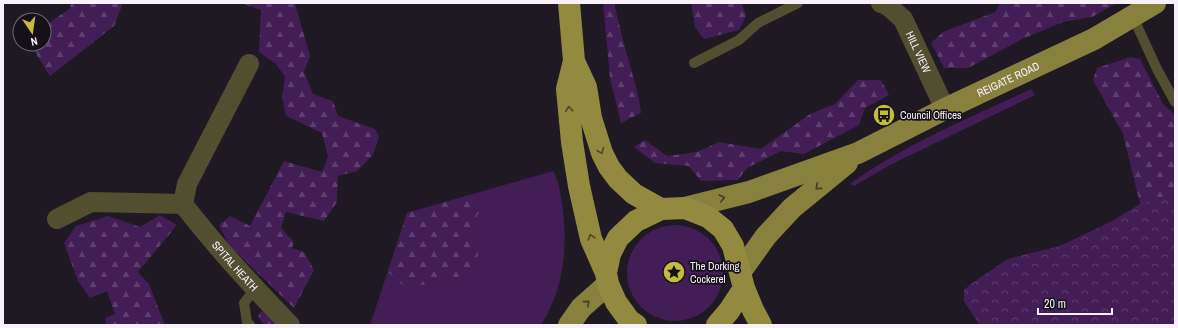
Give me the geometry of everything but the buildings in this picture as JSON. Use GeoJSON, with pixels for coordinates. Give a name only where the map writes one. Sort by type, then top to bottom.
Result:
{"type":"FeatureCollection","features":[{"type":"Feature","properties":{"kind":"highway"},"geometry":{"type":"LineString","coordinates":[[569,3],[574,61],[567,89],[578,179],[591,239],[616,302],[629,320],[636,325]]}},
{"type":"Feature","properties":{"kind":"highway"},"geometry":{"type":"LineString","coordinates":[[574,61],[586,87],[591,118],[602,153],[609,168],[634,194],[661,209]]}},
{"type":"Feature","properties":{"kind":"highway"},"geometry":{"type":"LineString","coordinates":[[607,279],[610,254],[618,238],[636,221],[661,209],[685,208],[708,217],[723,230],[734,246],[753,310],[761,325]]}},
{"type":"Feature","properties":{"kind":"highway"},"geometry":{"type":"LineString","coordinates":[[717,325],[729,311],[743,280]]}},
{"type":"Feature","properties":{"kind":"main road","name":"REIGATE ROAD"},"geometry":{"type":"LineString","coordinates":[[685,208],[749,192],[858,153],[946,109],[1094,39],[1155,3]]}},
{"type":"Feature","properties":{"kind":"main road","name":"REIGATE ROAD"},"geometry":{"type":"LineString","coordinates":[[743,280],[766,236],[792,208],[858,153]]}},
{"type":"Feature","properties":{"kind":"main road"},"geometry":{"type":"LineString","coordinates":[[569,325],[581,308],[607,279]]}},
{"type":"Feature","properties":{"kind":"street","name":"HILL VIEW"},"geometry":{"type":"LineString","coordinates":[[881,3],[887,5],[903,19],[946,109]]}},
{"type":"Feature","properties":{"kind":"street"},"geometry":{"type":"LineString","coordinates":[[57,219],[91,202],[183,204],[188,184],[249,64]]}},
{"type":"Feature","properties":{"kind":"street","name":"SPITAL HEATH"},"geometry":{"type":"LineString","coordinates":[[183,204],[208,238],[290,325]]}},
{"type":"Feature","properties":{"kind":"lane"},"geometry":{"type":"LineString","coordinates":[[694,62],[739,40],[758,23],[798,3]]}},
{"type":"Feature","properties":{"kind":"lane"},"geometry":{"type":"LineString","coordinates":[[1133,17],[1157,69],[1175,102]]}},
{"type":"Feature","properties":{"kind":"lane"},"geometry":{"type":"LineString","coordinates":[[250,325],[247,322],[244,303],[255,289]]}},
{"type":"Feature","properties":{"kind":"green space"},"geometry":{"type":"Polygon","coordinates":[[[71,3],[123,3],[114,26],[50,76],[35,52],[52,52],[52,21],[70,8],[71,3]]]}},
{"type":"Feature","properties":{"kind":"green space"},"geometry":{"type":"Polygon","coordinates":[[[241,3],[295,3],[310,56],[304,72],[313,94],[333,101],[338,116],[375,129],[379,137],[373,155],[357,171],[338,176],[337,202],[324,221],[286,212],[281,228],[294,242],[292,248],[304,252],[314,270],[294,308],[229,245],[219,225],[230,216],[250,226],[284,161],[322,172],[328,157],[322,133],[286,116],[282,97],[285,77],[276,64],[259,52],[261,10],[241,3]]]}},
{"type":"Feature","properties":{"kind":"green space"},"geometry":{"type":"Polygon","coordinates":[[[603,3],[615,3],[615,8],[638,94],[641,113],[621,123],[610,78],[603,3]]]}},
{"type":"Feature","properties":{"kind":"green space"},"geometry":{"type":"Polygon","coordinates":[[[691,3],[742,3],[746,16],[739,30],[704,39],[695,27],[691,3]]]}},
{"type":"Feature","properties":{"kind":"green space"},"geometry":{"type":"Polygon","coordinates":[[[1000,3],[1117,3],[1092,17],[1063,22],[1022,39],[968,68],[944,68],[931,43],[943,32],[995,12],[1000,3]]]}},
{"type":"Feature","properties":{"kind":"green space"},"geometry":{"type":"Polygon","coordinates":[[[1130,57],[1140,59],[1163,104],[1175,115],[1175,194],[1171,195],[980,325],[964,301],[964,290],[974,282],[1008,259],[1060,246],[1111,222],[1140,204],[1123,134],[1093,80],[1097,68],[1130,57]]]}},
{"type":"Feature","properties":{"kind":"green space"},"geometry":{"type":"Polygon","coordinates":[[[858,80],[881,80],[889,95],[865,108],[859,125],[804,154],[781,151],[747,168],[738,180],[701,181],[689,166],[655,163],[634,147],[645,140],[667,156],[697,152],[719,142],[761,149],[810,114],[835,104],[858,80]]]}},
{"type":"Feature","properties":{"kind":"green space"},"geometry":{"type":"Polygon","coordinates":[[[1031,89],[1035,95],[890,165],[854,186],[850,184],[893,156],[915,144],[1031,89]]]}},
{"type":"Feature","properties":{"kind":"green space"},"geometry":{"type":"Polygon","coordinates":[[[553,171],[560,190],[564,219],[565,235],[563,266],[555,296],[541,325],[370,325],[407,213],[553,171]]]}},
{"type":"Feature","properties":{"kind":"green space"},"geometry":{"type":"Polygon","coordinates":[[[1175,194],[1175,325],[980,325],[964,301],[964,290],[1008,259],[1060,246],[1111,222],[1140,204],[1175,194]]]}},
{"type":"Feature","properties":{"kind":"green space"},"geometry":{"type":"Polygon","coordinates":[[[470,195],[479,212],[470,229],[478,242],[478,263],[461,278],[406,288],[388,272],[407,213],[470,195]]]}},
{"type":"Feature","properties":{"kind":"green space"},"geometry":{"type":"Polygon","coordinates":[[[160,215],[177,225],[138,272],[149,284],[165,325],[106,325],[105,318],[115,314],[107,291],[90,298],[78,281],[64,243],[76,226],[108,216],[140,227],[160,215]]]}},
{"type":"Feature","properties":{"kind":"green space"},"geometry":{"type":"Polygon","coordinates":[[[675,225],[693,229],[702,233],[709,239],[715,246],[719,255],[723,273],[719,291],[715,300],[709,307],[702,313],[693,317],[675,321],[657,317],[648,313],[641,307],[635,300],[631,291],[627,273],[631,255],[635,246],[641,239],[648,233],[657,229],[675,225]]]}},
{"type":"Feature","properties":{"kind":"green space"},"geometry":{"type":"Polygon","coordinates":[[[261,311],[267,314],[278,325],[264,325],[258,317],[261,311]]]}},
{"type":"Feature","properties":{"kind":"place","name":"Council Offices"},"geometry":{"type":"Point","coordinates":[884,115]}},
{"type":"Feature","properties":{"kind":"place","name":"The Dorking Cockerel"},"geometry":{"type":"Point","coordinates":[674,272]}}]}
